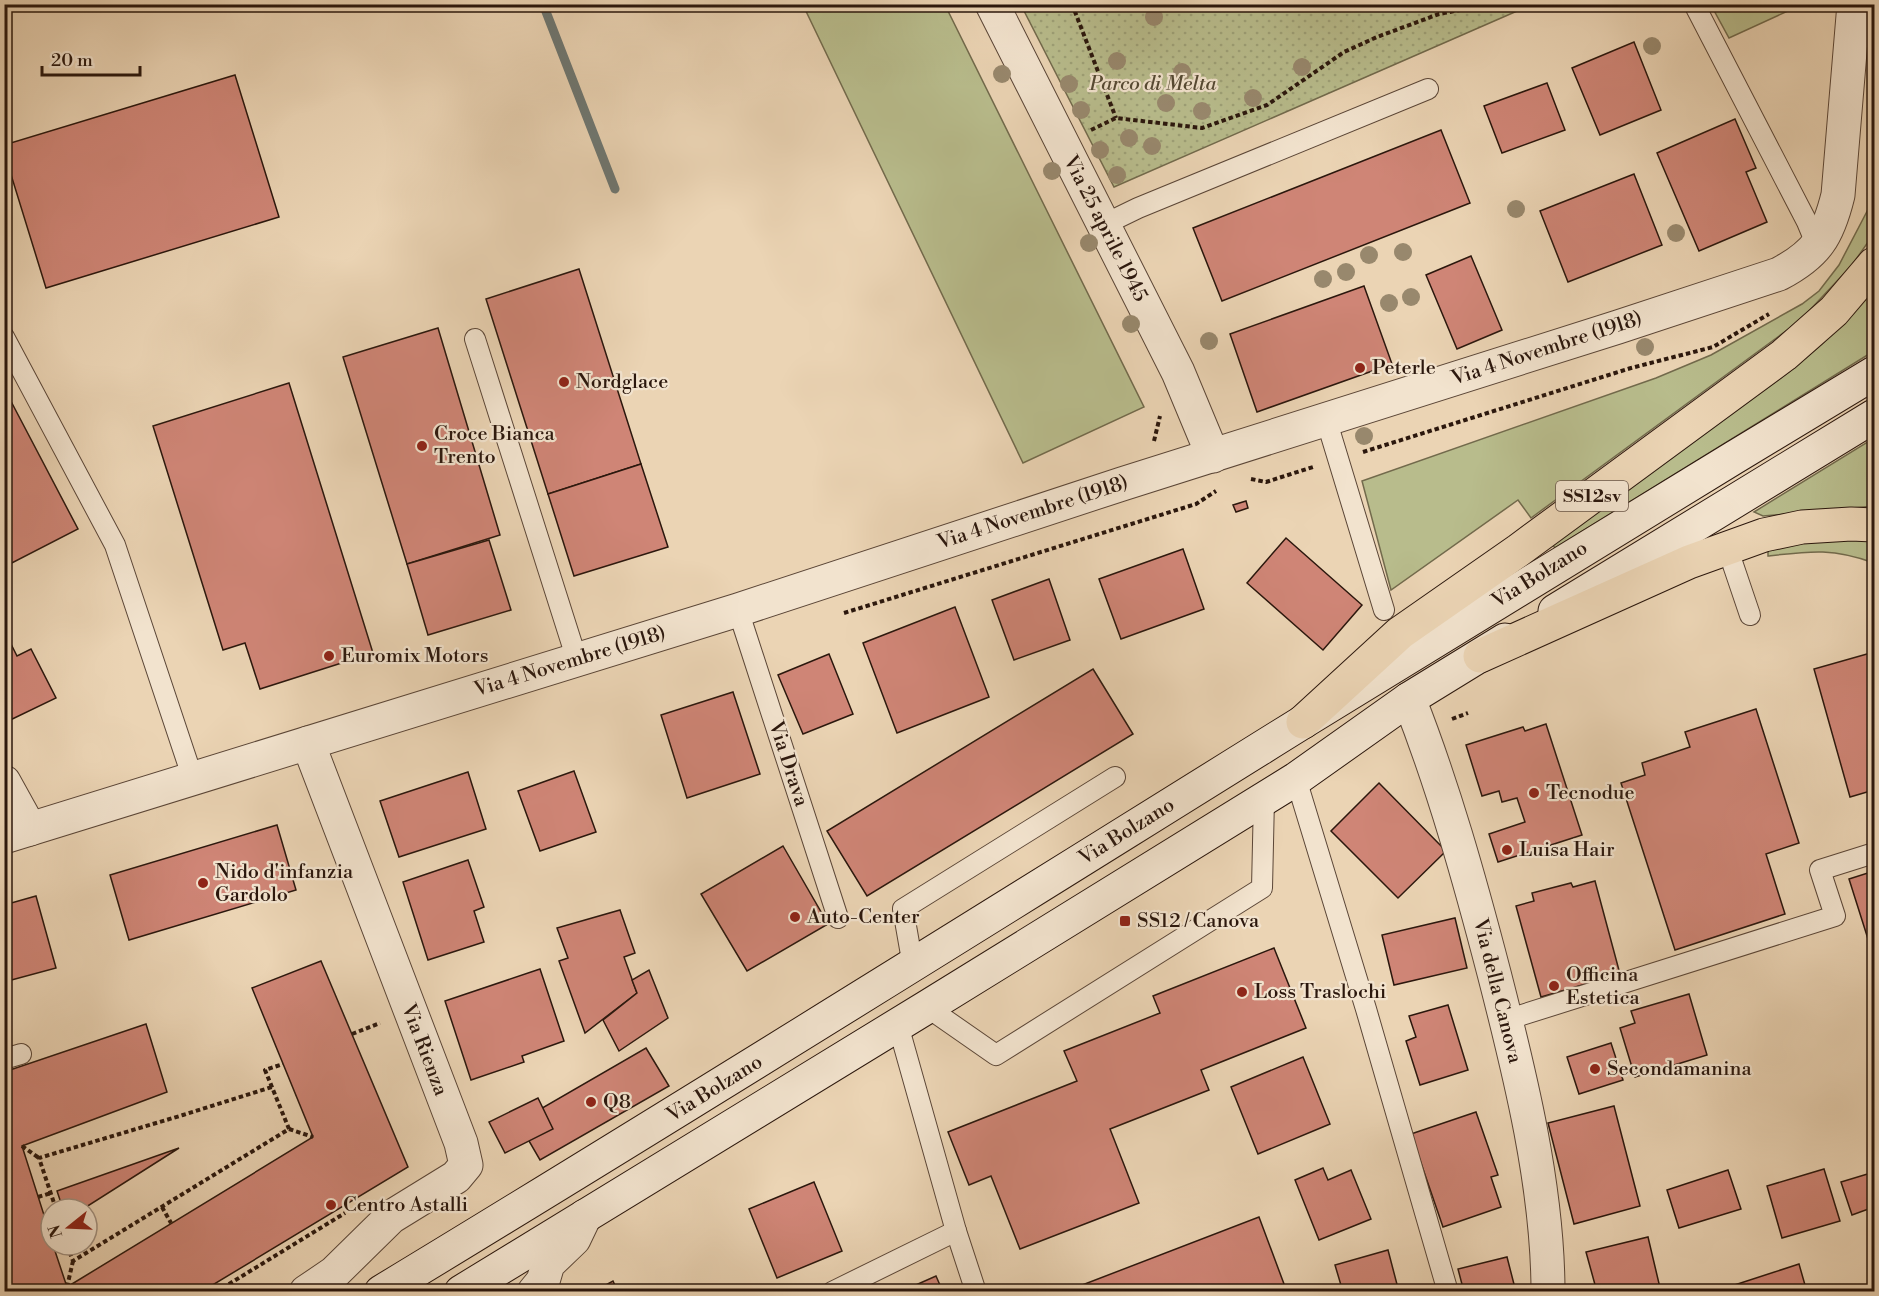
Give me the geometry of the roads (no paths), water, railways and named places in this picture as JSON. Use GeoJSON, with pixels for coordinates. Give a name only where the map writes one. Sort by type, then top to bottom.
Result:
{"type":"FeatureCollection","features":[{"type":"Feature","properties":{"kind":"highway","name":"SS12sv"},"geometry":{"type":"LineString","coordinates":[[1303,722],[1400,633],[1519,550],[1784,355],[1834,310],[1875,264]]}},
{"type":"Feature","properties":{"kind":"highway"},"geometry":{"type":"LineString","coordinates":[[1480,656],[1727,547],[1764,535],[1802,527],[1875,525]]}},
{"type":"Feature","properties":{"kind":"street","name":"Via 25 aprile 1945"},"geometry":{"type":"LineString","coordinates":[[992,4],[1178,372],[1213,456]]}},
{"type":"Feature","properties":{"kind":"street","name":"Via 4 Novembre (1918)"},"geometry":{"type":"LineString","coordinates":[[17,833],[738,610],[1122,484],[1779,274],[1800,262],[1817,246],[1832,222],[1838,195],[1854,4]]}},
{"type":"Feature","properties":{"kind":"street","name":"Via Bolzano"},"geometry":{"type":"LineString","coordinates":[[381,1292],[738,1075],[1594,542],[1875,373]]}},
{"type":"Feature","properties":{"kind":"street","name":"Via Bolzano"},"geometry":{"type":"LineString","coordinates":[[461,1292],[1296,779],[1409,699],[1875,416]]}},
{"type":"Feature","properties":{"kind":"street","name":"Via della Canova"},"geometry":{"type":"LineString","coordinates":[[1409,699],[1422,731],[1472,891],[1506,1020],[1537,1175],[1544,1225],[1548,1292]]}},
{"type":"Feature","properties":{"kind":"street","name":"Via Rienza"},"geometry":{"type":"LineString","coordinates":[[306,1292],[334,1273],[391,1217],[456,1177],[466,1165],[460,1143],[308,743]]}},
{"type":"Feature","properties":{"kind":"street"},"geometry":{"type":"LineString","coordinates":[[4,782],[17,833]]}},
{"type":"Feature","properties":{"kind":"street","name":"Via Bolzano"},"geometry":{"type":"LineString","coordinates":[[536,1291],[543,1281],[548,1264],[574,1239],[585,1216]]}},
{"type":"Feature","properties":{"kind":"lane"},"geometry":{"type":"LineString","coordinates":[[1694,4],[1807,222],[1817,246]]}},
{"type":"Feature","properties":{"kind":"lane"},"geometry":{"type":"LineString","coordinates":[[1103,225],[1428,89]]}},
{"type":"Feature","properties":{"kind":"lane"},"geometry":{"type":"LineString","coordinates":[[4,337],[115,545],[193,779]]}},
{"type":"Feature","properties":{"kind":"lane"},"geometry":{"type":"LineString","coordinates":[[475,339],[577,660]]}},
{"type":"Feature","properties":{"kind":"lane"},"geometry":{"type":"LineString","coordinates":[[1326,419],[1384,610]]}},
{"type":"Feature","properties":{"kind":"lane"},"geometry":{"type":"LineString","coordinates":[[1727,547],[1750,615]]}},
{"type":"Feature","properties":{"kind":"lane","name":"Via Drava"},"geometry":{"type":"LineString","coordinates":[[738,610],[838,918]]}},
{"type":"Feature","properties":{"kind":"lane"},"geometry":{"type":"LineString","coordinates":[[913,966],[903,909],[1115,777]]}},
{"type":"Feature","properties":{"kind":"lane"},"geometry":{"type":"LineString","coordinates":[[1296,779],[1366,1008],[1448,1292]]}},
{"type":"Feature","properties":{"kind":"lane"},"geometry":{"type":"LineString","coordinates":[[927,1007],[996,1055],[1006,1049],[1262,888],[1263,798]]}},
{"type":"Feature","properties":{"kind":"lane"},"geometry":{"type":"LineString","coordinates":[[1506,1020],[1835,916],[1820,870],[1875,853]]}},
{"type":"Feature","properties":{"kind":"lane"},"geometry":{"type":"LineString","coordinates":[[898,1025],[956,1231],[976,1292]]}},
{"type":"Feature","properties":{"kind":"lane"},"geometry":{"type":"LineString","coordinates":[[832,1292],[956,1231]]}},
{"type":"Feature","properties":{"kind":"waterway"},"geometry":{"type":"LineString","coordinates":[[543,4],[615,189]]}},
{"type":"Feature","properties":{"kind":"place","name":"Peterle"},"geometry":{"type":"Point","coordinates":[1360,368]}},
{"type":"Feature","properties":{"kind":"place","name":"Nordglace"},"geometry":{"type":"Point","coordinates":[564,382]}},
{"type":"Feature","properties":{"kind":"place","name":"Croce Bianca Trento"},"geometry":{"type":"Point","coordinates":[422,446]}},
{"type":"Feature","properties":{"kind":"place","name":"Euromix Motors"},"geometry":{"type":"Point","coordinates":[329,656]}},
{"type":"Feature","properties":{"kind":"place","name":"Tecnodue"},"geometry":{"type":"Point","coordinates":[1534,793]}},
{"type":"Feature","properties":{"kind":"place","name":"Luisa Hair"},"geometry":{"type":"Point","coordinates":[1507,850]}},
{"type":"Feature","properties":{"kind":"place","name":"Nido d'infanzia Gardolo"},"geometry":{"type":"Point","coordinates":[203,883]}},
{"type":"Feature","properties":{"kind":"place","name":"Auto-Center"},"geometry":{"type":"Point","coordinates":[795,917]}},
{"type":"Feature","properties":{"kind":"place","name":"SS12 / Canova"},"geometry":{"type":"Point","coordinates":[1125,921]}},
{"type":"Feature","properties":{"kind":"place","name":"Officina Estetica"},"geometry":{"type":"Point","coordinates":[1554,986]}},
{"type":"Feature","properties":{"kind":"place","name":"Loss Traslochi"},"geometry":{"type":"Point","coordinates":[1242,992]}},
{"type":"Feature","properties":{"kind":"place","name":"Secondamanina"},"geometry":{"type":"Point","coordinates":[1595,1069]}},
{"type":"Feature","properties":{"kind":"place","name":"Q8"},"geometry":{"type":"Point","coordinates":[591,1102]}},
{"type":"Feature","properties":{"kind":"place","name":"Centro Astalli"},"geometry":{"type":"Point","coordinates":[331,1205]}},
{"type":"Feature","properties":{"kind":"park label","name":"Parco di Melta"},"geometry":{"type":"Point","coordinates":[1153,84]}}]}
